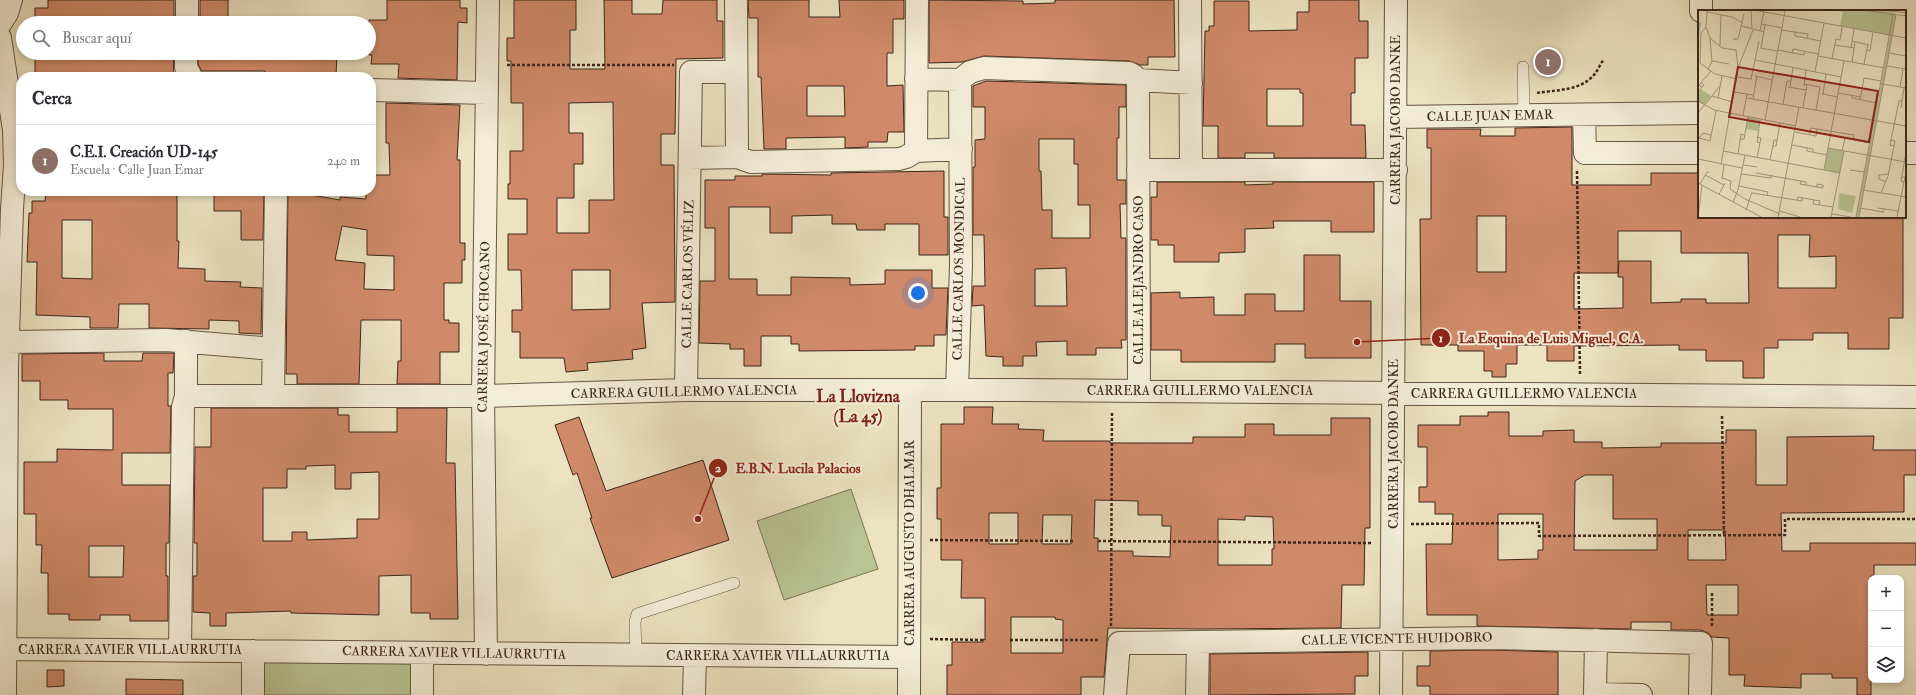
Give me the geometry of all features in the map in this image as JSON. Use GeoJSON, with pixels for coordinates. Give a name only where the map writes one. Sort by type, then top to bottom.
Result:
{"type":"FeatureCollection","features":[{"type":"Feature","properties":{"kind":"street"},"geometry":{"type":"LineString","coordinates":[[0,24],[8,13],[12,0]]}},
{"type":"Feature","properties":{"kind":"street"},"geometry":{"type":"LineString","coordinates":[[187,0],[187,16]]}},
{"type":"Feature","properties":{"kind":"street","name":"CARRERA JOSÉ CHOCANO"},"geometry":{"type":"LineString","coordinates":[[486,654],[483,396],[488,0]]}},
{"type":"Feature","properties":{"kind":"street"},"geometry":{"type":"LineString","coordinates":[[736,0],[738,157]]}},
{"type":"Feature","properties":{"kind":"street"},"geometry":{"type":"LineString","coordinates":[[916,151],[917,0]]}},
{"type":"Feature","properties":{"kind":"street"},"geometry":{"type":"LineString","coordinates":[[1190,0],[1191,170]]}},
{"type":"Feature","properties":{"kind":"street","name":"CARRERA JACOBO DANKE"},"geometry":{"type":"LineString","coordinates":[[1391,695],[1396,170],[1396,0]]}},
{"type":"Feature","properties":{"kind":"street"},"geometry":{"type":"LineString","coordinates":[[0,38],[16,130]]}},
{"type":"Feature","properties":{"kind":"street"},"geometry":{"type":"LineString","coordinates":[[186,60],[186,67],[188,72]]}},
{"type":"Feature","properties":{"kind":"street"},"geometry":{"type":"LineString","coordinates":[[916,79],[960,80],[970,72],[984,68],[1129,73],[1134,74],[1138,80],[1191,83]]}},
{"type":"Feature","properties":{"kind":"street"},"geometry":{"type":"LineString","coordinates":[[691,72],[736,72]]}},
{"type":"Feature","properties":{"kind":"street","name":"CALLE CARLOS VÉLIZ"},"geometry":{"type":"LineString","coordinates":[[686,390],[691,72]]}},
{"type":"Feature","properties":{"kind":"street","name":"CALLE CARLOS MONDICAL"},"geometry":{"type":"LineString","coordinates":[[957,390],[961,264],[960,80]]}},
{"type":"Feature","properties":{"kind":"street","name":"CALLE ALEJANDRO CASO"},"geometry":{"type":"LineString","coordinates":[[1138,80],[1138,390]]}},
{"type":"Feature","properties":{"kind":"street"},"geometry":{"type":"LineString","coordinates":[[376,90],[487,93]]}},
{"type":"Feature","properties":{"kind":"street","name":"CALLE JUAN EMAR"},"geometry":{"type":"LineString","coordinates":[[1396,117],[1524,107],[1584,115],[1698,113]]}},
{"type":"Feature","properties":{"kind":"street"},"geometry":{"type":"LineString","coordinates":[[1584,115],[1585,153],[1698,153]]}},
{"type":"Feature","properties":{"kind":"street"},"geometry":{"type":"LineString","coordinates":[[5,695],[2,649],[3,487],[12,209],[8,165],[16,139]]}},
{"type":"Feature","properties":{"kind":"street"},"geometry":{"type":"LineString","coordinates":[[690,158],[738,157],[751,162],[899,159],[916,151],[961,149]]}},
{"type":"Feature","properties":{"kind":"street"},"geometry":{"type":"LineString","coordinates":[[1138,170],[1396,170]]}},
{"type":"Feature","properties":{"kind":"street"},"geometry":{"type":"LineString","coordinates":[[273,396],[276,196]]}},
{"type":"Feature","properties":{"kind":"street"},"geometry":{"type":"LineString","coordinates":[[7,342],[166,340],[273,349]]}},
{"type":"Feature","properties":{"kind":"street"},"geometry":{"type":"LineString","coordinates":[[180,650],[183,407],[186,396],[186,341]]}},
{"type":"Feature","properties":{"kind":"street","name":"CARRERA GUILLERMO VALENCIA"},"geometry":{"type":"LineString","coordinates":[[186,396],[483,396],[686,390],[1138,390],[1916,397]]}},
{"type":"Feature","properties":{"kind":"street","name":"CARRERA AUGUSTO DHALMAR"},"geometry":{"type":"LineString","coordinates":[[909,695],[910,390]]}},
{"type":"Feature","properties":{"kind":"street","name":"CALLE VICENTE HUIDOBRO"},"geometry":{"type":"LineString","coordinates":[[1116,642],[1491,638],[1701,643]]}},
{"type":"Feature","properties":{"kind":"street"},"geometry":{"type":"LineString","coordinates":[[1596,640],[1594,694],[1641,695]]}},
{"type":"Feature","properties":{"kind":"street"},"geometry":{"type":"LineString","coordinates":[[1115,695],[1116,642]]}},
{"type":"Feature","properties":{"kind":"street"},"geometry":{"type":"LineString","coordinates":[[1197,695],[1198,642]]}},
{"type":"Feature","properties":{"kind":"street"},"geometry":{"type":"LineString","coordinates":[[1700,695],[1701,643]]}},
{"type":"Feature","properties":{"kind":"street","name":"CARRERA XAVIER VILLAURRUTIA"},"geometry":{"type":"LineString","coordinates":[[2,649],[695,656],[909,648]]}},
{"type":"Feature","properties":{"kind":"street"},"geometry":{"type":"LineString","coordinates":[[253,651],[253,695]]}},
{"type":"Feature","properties":{"kind":"street"},"geometry":{"type":"LineString","coordinates":[[422,653],[422,695]]}},
{"type":"Feature","properties":{"kind":"street"},"geometry":{"type":"LineString","coordinates":[[694,695],[695,656]]}},
{"type":"Feature","properties":{"kind":"lane"},"geometry":{"type":"LineString","coordinates":[[1523,67],[1524,107]]}},
{"type":"Feature","properties":{"kind":"lane"},"geometry":{"type":"LineString","coordinates":[[636,655],[635,622],[637,614],[734,583]]}},
{"type":"Feature","properties":{"kind":"path"},"geometry":{"type":"LineString","coordinates":[[1524,107],[1537,93],[1574,87],[1584,83],[1593,77],[1604,58]]}},
{"type":"Feature","properties":{"kind":"path"},"geometry":{"type":"LineString","coordinates":[[487,65],[679,65],[687,67],[691,72]]}},
{"type":"Feature","properties":{"kind":"path"},"geometry":{"type":"LineString","coordinates":[[1580,394],[1577,172],[1578,165],[1585,153]]}},
{"type":"Feature","properties":{"kind":"path"},"geometry":{"type":"LineString","coordinates":[[1112,390],[1110,633],[1116,642]]}},
{"type":"Feature","properties":{"kind":"path"},"geometry":{"type":"LineString","coordinates":[[1722,395],[1724,536]]}},
{"type":"Feature","properties":{"kind":"path"},"geometry":{"type":"LineString","coordinates":[[1098,541],[1393,533],[1539,523],[1539,536],[1785,535],[1785,519],[1916,519]]}},
{"type":"Feature","properties":{"kind":"path"},"geometry":{"type":"LineString","coordinates":[[910,540],[1072,541]]}},
{"type":"Feature","properties":{"kind":"path"},"geometry":{"type":"LineString","coordinates":[[1701,643],[1706,642],[1712,637],[1712,592]]}},
{"type":"Feature","properties":{"kind":"path"},"geometry":{"type":"LineString","coordinates":[[909,648],[983,640]]}},
{"type":"Feature","properties":{"kind":"path"},"geometry":{"type":"LineString","coordinates":[[1010,640],[1116,642]]}},
{"type":"Feature","properties":{"kind":"green space"},"geometry":{"type":"Polygon","coordinates":[[[851,489],[878,569],[784,600],[757,521],[851,489]]]}},
{"type":"Feature","properties":{"kind":"green space"},"geometry":{"type":"Polygon","coordinates":[[[253,651],[422,653],[422,695],[253,695],[253,651]]]}},
{"type":"Feature","properties":{"kind":"building"},"geometry":{"type":"Polygon","coordinates":[[[48,0],[174,0],[174,16],[35,16],[35,8],[48,8],[48,0]]]}},
{"type":"Feature","properties":{"kind":"building"},"geometry":{"type":"Polygon","coordinates":[[[200,0],[228,0],[228,16],[200,16],[200,0]]]}},
{"type":"Feature","properties":{"kind":"building"},"geometry":{"type":"Polygon","coordinates":[[[387,0],[460,0],[460,8],[467,8],[467,23],[458,22],[457,80],[398,78],[399,64],[371,64],[371,60],[376,60],[376,20],[387,20],[387,0]]]}},
{"type":"Feature","properties":{"kind":"building"},"geometry":{"type":"Polygon","coordinates":[[[514,0],[576,0],[576,30],[570,30],[570,69],[605,69],[604,0],[632,0],[632,14],[662,14],[663,0],[717,0],[717,21],[723,21],[723,58],[676,59],[675,134],[661,134],[661,165],[674,165],[675,302],[642,303],[646,348],[632,350],[633,359],[587,363],[588,370],[566,372],[564,358],[520,358],[520,332],[512,332],[512,310],[522,310],[521,270],[508,270],[508,234],[527,234],[527,199],[508,199],[508,184],[510,184],[510,151],[523,151],[523,103],[511,103],[511,61],[507,61],[507,38],[514,38],[514,0]],[[613,102],[569,103],[569,133],[583,133],[583,164],[574,164],[574,198],[557,198],[557,233],[589,233],[589,200],[614,200],[613,102]],[[572,270],[572,310],[610,309],[610,270],[572,270]]]}},
{"type":"Feature","properties":{"kind":"building"},"geometry":{"type":"Polygon","coordinates":[[[748,0],[809,0],[809,17],[840,17],[839,0],[904,0],[904,19],[893,19],[893,53],[887,53],[887,86],[903,85],[904,132],[888,132],[887,142],[868,142],[868,147],[845,148],[845,137],[786,138],[786,149],[764,149],[761,77],[758,77],[758,18],[749,18],[748,0]],[[807,86],[807,116],[845,116],[844,86],[807,86]]]}},
{"type":"Feature","properties":{"kind":"building"},"geometry":{"type":"Polygon","coordinates":[[[929,0],[1023,1],[1023,4],[1055,3],[1055,0],[1174,0],[1175,57],[1148,57],[1148,65],[1140,65],[1129,61],[984,56],[962,62],[929,63],[929,0]]]}},
{"type":"Feature","properties":{"kind":"building"},"geometry":{"type":"Polygon","coordinates":[[[1309,0],[1359,0],[1359,21],[1368,21],[1368,58],[1355,58],[1355,93],[1351,93],[1351,125],[1365,125],[1366,158],[1274,158],[1274,153],[1245,153],[1245,158],[1218,158],[1218,126],[1203,126],[1205,31],[1209,31],[1209,26],[1214,26],[1214,1],[1249,1],[1249,31],[1297,30],[1297,12],[1309,12],[1309,0]],[[1267,89],[1267,126],[1303,126],[1303,93],[1300,93],[1300,89],[1267,89]]]}},
{"type":"Feature","properties":{"kind":"building"},"geometry":{"type":"Polygon","coordinates":[[[35,60],[174,60],[173,72],[35,72],[35,60]]]}},
{"type":"Feature","properties":{"kind":"building"},"geometry":{"type":"Polygon","coordinates":[[[198,60],[337,60],[336,72],[202,71],[198,64],[198,60]]]}},
{"type":"Feature","properties":{"kind":"building"},"geometry":{"type":"Polygon","coordinates":[[[986,81],[1126,85],[1126,107],[1119,107],[1119,138],[1117,138],[1117,180],[1126,180],[1126,204],[1120,204],[1121,238],[1126,238],[1126,340],[1121,340],[1122,348],[1096,348],[1096,355],[1067,355],[1067,341],[1036,342],[1037,356],[1023,356],[1023,366],[1003,366],[1003,357],[986,356],[984,305],[972,306],[973,286],[985,286],[984,235],[973,235],[973,167],[975,167],[975,140],[985,139],[985,107],[973,107],[973,86],[986,81]],[[1039,139],[1039,171],[1041,171],[1042,210],[1052,210],[1052,238],[1090,238],[1090,205],[1078,205],[1078,164],[1074,164],[1074,139],[1039,139]],[[1066,268],[1035,269],[1035,306],[1067,306],[1066,268]]]}},
{"type":"Feature","properties":{"kind":"building"},"geometry":{"type":"Polygon","coordinates":[[[386,103],[460,105],[457,160],[460,160],[460,243],[465,243],[465,260],[462,260],[462,283],[444,283],[444,320],[449,320],[449,323],[459,323],[459,352],[440,352],[440,384],[397,384],[398,361],[401,361],[401,320],[361,320],[359,384],[297,384],[297,374],[286,374],[288,196],[317,196],[340,200],[340,197],[366,199],[366,196],[376,196],[376,175],[390,175],[389,143],[386,143],[386,103]],[[342,226],[335,260],[365,263],[364,289],[394,290],[394,256],[367,255],[367,230],[342,226]]]}},
{"type":"Feature","properties":{"kind":"building"},"geometry":{"type":"Polygon","coordinates":[[[1572,127],[1572,185],[1651,185],[1651,173],[1698,173],[1698,218],[1903,218],[1903,318],[1889,318],[1889,349],[1848,349],[1848,333],[1813,333],[1813,340],[1778,340],[1778,348],[1764,348],[1764,378],[1743,378],[1743,361],[1706,361],[1706,350],[1679,350],[1679,345],[1574,346],[1574,361],[1547,361],[1547,345],[1517,345],[1517,364],[1506,364],[1506,377],[1492,377],[1492,371],[1484,371],[1484,351],[1458,351],[1458,345],[1421,345],[1420,219],[1431,219],[1431,148],[1427,148],[1427,129],[1481,129],[1480,136],[1515,136],[1515,128],[1572,127]],[[1477,216],[1477,272],[1506,272],[1506,216],[1477,216]],[[1618,231],[1618,273],[1574,273],[1574,309],[1623,308],[1623,277],[1618,277],[1619,261],[1651,261],[1651,303],[1681,302],[1681,299],[1706,299],[1706,303],[1749,303],[1748,253],[1681,253],[1681,231],[1618,231]],[[1778,235],[1778,288],[1836,288],[1836,256],[1809,257],[1810,235],[1778,235]]]}},
{"type":"Feature","properties":{"kind":"building"},"geometry":{"type":"Polygon","coordinates":[[[944,171],[944,217],[948,217],[948,255],[919,255],[919,224],[885,224],[885,230],[857,230],[856,224],[832,224],[832,215],[792,216],[792,233],[770,233],[770,207],[729,207],[729,279],[757,279],[757,295],[791,295],[791,277],[850,278],[850,285],[885,284],[885,270],[932,270],[932,288],[948,288],[946,335],[934,335],[934,346],[915,346],[915,350],[799,351],[799,344],[791,344],[791,336],[761,336],[761,366],[744,366],[744,349],[730,349],[730,344],[699,343],[700,281],[715,281],[715,228],[705,228],[705,180],[735,180],[735,176],[762,176],[762,174],[831,175],[831,173],[944,171]]]}},
{"type":"Feature","properties":{"kind":"building"},"geometry":{"type":"Polygon","coordinates":[[[1157,182],[1245,182],[1245,185],[1273,184],[1273,182],[1374,182],[1374,232],[1331,232],[1331,221],[1273,221],[1274,228],[1245,229],[1245,252],[1219,253],[1219,262],[1174,262],[1174,245],[1158,245],[1158,240],[1151,240],[1151,197],[1157,197],[1157,182]]]}},
{"type":"Feature","properties":{"kind":"building"},"geometry":{"type":"Polygon","coordinates":[[[46,196],[177,196],[177,241],[179,241],[178,268],[205,269],[205,281],[241,282],[240,287],[262,288],[261,334],[239,333],[239,321],[209,320],[209,329],[149,328],[149,304],[119,304],[118,328],[90,328],[90,317],[36,315],[37,262],[27,262],[29,213],[32,213],[32,201],[45,201],[46,196]],[[62,220],[62,278],[92,279],[92,220],[62,220]]]}},
{"type":"Feature","properties":{"kind":"building"},"geometry":{"type":"Polygon","coordinates":[[[214,196],[264,196],[263,240],[241,240],[241,211],[214,211],[214,196]]]}},
{"type":"Feature","properties":{"kind":"building"},"geometry":{"type":"Polygon","coordinates":[[[1304,255],[1340,255],[1340,301],[1371,301],[1371,358],[1305,358],[1305,344],[1275,344],[1275,362],[1181,362],[1181,350],[1151,350],[1151,293],[1180,292],[1180,298],[1214,297],[1214,315],[1245,315],[1245,294],[1275,294],[1275,311],[1304,311],[1304,255]]]}},
{"type":"Feature","properties":{"kind":"building"},"geometry":{"type":"Polygon","coordinates":[[[104,353],[104,361],[142,361],[143,353],[174,353],[173,373],[168,373],[168,406],[171,406],[170,453],[122,453],[122,485],[170,485],[169,543],[166,543],[168,621],[130,621],[130,615],[100,615],[100,620],[69,620],[69,614],[48,614],[48,573],[41,573],[42,545],[36,545],[36,514],[24,514],[24,462],[57,462],[57,449],[113,450],[113,409],[68,409],[68,400],[40,400],[40,381],[22,381],[22,354],[104,353]],[[89,546],[89,577],[123,577],[124,546],[89,546]]]}},
{"type":"Feature","properties":{"kind":"building"},"geometry":{"type":"Polygon","coordinates":[[[964,407],[993,407],[992,424],[1019,424],[1018,429],[1044,430],[1043,441],[1193,443],[1193,437],[1245,437],[1245,424],[1274,424],[1274,435],[1331,435],[1331,418],[1370,418],[1370,528],[1365,528],[1364,585],[1342,585],[1341,628],[1108,628],[1104,677],[1081,677],[1081,695],[947,695],[947,665],[952,665],[952,642],[983,642],[983,639],[985,640],[985,598],[961,598],[962,560],[941,560],[941,519],[937,519],[937,488],[941,488],[941,424],[964,424],[964,407]],[[1095,500],[1094,538],[1098,538],[1098,551],[1133,551],[1133,556],[1170,557],[1171,526],[1162,526],[1162,515],[1138,515],[1138,501],[1095,500]],[[989,513],[989,544],[1018,544],[1018,513],[989,513]],[[1043,515],[1042,544],[1071,544],[1072,515],[1043,515]],[[1245,516],[1245,520],[1218,519],[1218,565],[1272,565],[1272,549],[1274,549],[1273,517],[1245,516]],[[1011,617],[1011,653],[1063,653],[1063,620],[1055,619],[1055,617],[1011,617]]]}},
{"type":"Feature","properties":{"kind":"building"},"geometry":{"type":"Polygon","coordinates":[[[211,408],[338,408],[338,415],[349,415],[349,432],[397,432],[397,408],[447,408],[446,463],[455,463],[458,619],[430,619],[430,613],[411,613],[411,575],[379,576],[379,615],[291,613],[291,611],[226,613],[226,626],[210,626],[210,613],[193,612],[193,576],[197,576],[197,543],[194,543],[195,447],[211,447],[211,408]],[[335,465],[306,466],[306,469],[287,469],[287,488],[263,488],[263,541],[292,541],[292,532],[307,532],[307,540],[357,538],[357,519],[379,519],[379,472],[351,473],[351,489],[335,489],[335,465]]]}},
{"type":"Feature","properties":{"kind":"building"},"geometry":{"type":"Polygon","coordinates":[[[1488,412],[1509,412],[1509,436],[1543,436],[1543,431],[1574,430],[1574,442],[1602,442],[1602,448],[1661,447],[1661,443],[1726,443],[1726,430],[1756,430],[1756,485],[1787,485],[1787,437],[1874,436],[1873,450],[1916,450],[1916,475],[1904,475],[1904,512],[1781,513],[1782,551],[1810,551],[1810,543],[1916,543],[1916,565],[1874,565],[1874,575],[1868,575],[1868,683],[1871,683],[1871,695],[1857,695],[1857,678],[1832,678],[1832,674],[1801,674],[1801,688],[1744,686],[1745,675],[1729,675],[1729,638],[1712,637],[1708,633],[1701,630],[1671,630],[1671,622],[1631,622],[1631,629],[1477,626],[1477,615],[1427,615],[1426,544],[1452,544],[1453,514],[1435,514],[1435,502],[1419,502],[1419,487],[1427,487],[1427,447],[1418,447],[1418,425],[1460,425],[1460,416],[1488,416],[1488,412]],[[1585,475],[1575,481],[1574,550],[1657,550],[1657,519],[1613,519],[1613,475],[1585,475]],[[1498,514],[1498,560],[1538,559],[1538,550],[1543,550],[1543,514],[1498,514]],[[1688,530],[1688,560],[1726,560],[1725,530],[1688,530]],[[1706,585],[1707,615],[1738,615],[1738,585],[1706,585]]]}},
{"type":"Feature","properties":{"kind":"building"},"geometry":{"type":"Polygon","coordinates":[[[579,417],[606,491],[703,460],[729,540],[612,578],[590,518],[592,518],[577,473],[573,475],[555,425],[579,417]]]}},
{"type":"Feature","properties":{"kind":"building"},"geometry":{"type":"Polygon","coordinates":[[[1491,650],[1558,652],[1558,695],[1430,695],[1430,686],[1417,686],[1417,666],[1430,666],[1430,651],[1491,650]]]}},
{"type":"Feature","properties":{"kind":"building"},"geometry":{"type":"Polygon","coordinates":[[[1368,652],[1368,676],[1355,676],[1355,694],[1210,695],[1210,654],[1368,652]]]}},
{"type":"Feature","properties":{"kind":"building"},"geometry":{"type":"Polygon","coordinates":[[[47,670],[64,670],[64,686],[47,687],[47,670]]]}},
{"type":"Feature","properties":{"kind":"building"},"geometry":{"type":"Polygon","coordinates":[[[126,679],[183,680],[183,695],[126,695],[126,679]]]}},
{"type":"Feature","properties":{"kind":"place","name":"C.E.I. Creación UD-145"},"geometry":{"type":"Point","coordinates":[1548,62]}},
{"type":"Feature","properties":{"kind":"place","name":"La Esquina de Luis Miguel, C.A."},"geometry":{"type":"Point","coordinates":[1357,342]}},
{"type":"Feature","properties":{"kind":"place","name":"E.B.N. Lucila Palacios"},"geometry":{"type":"Point","coordinates":[698,519]}},
{"type":"Feature","properties":{"kind":"district","name":"La Llovizna (La 45)"},"geometry":{"type":"Point","coordinates":[858,406]}}]}
